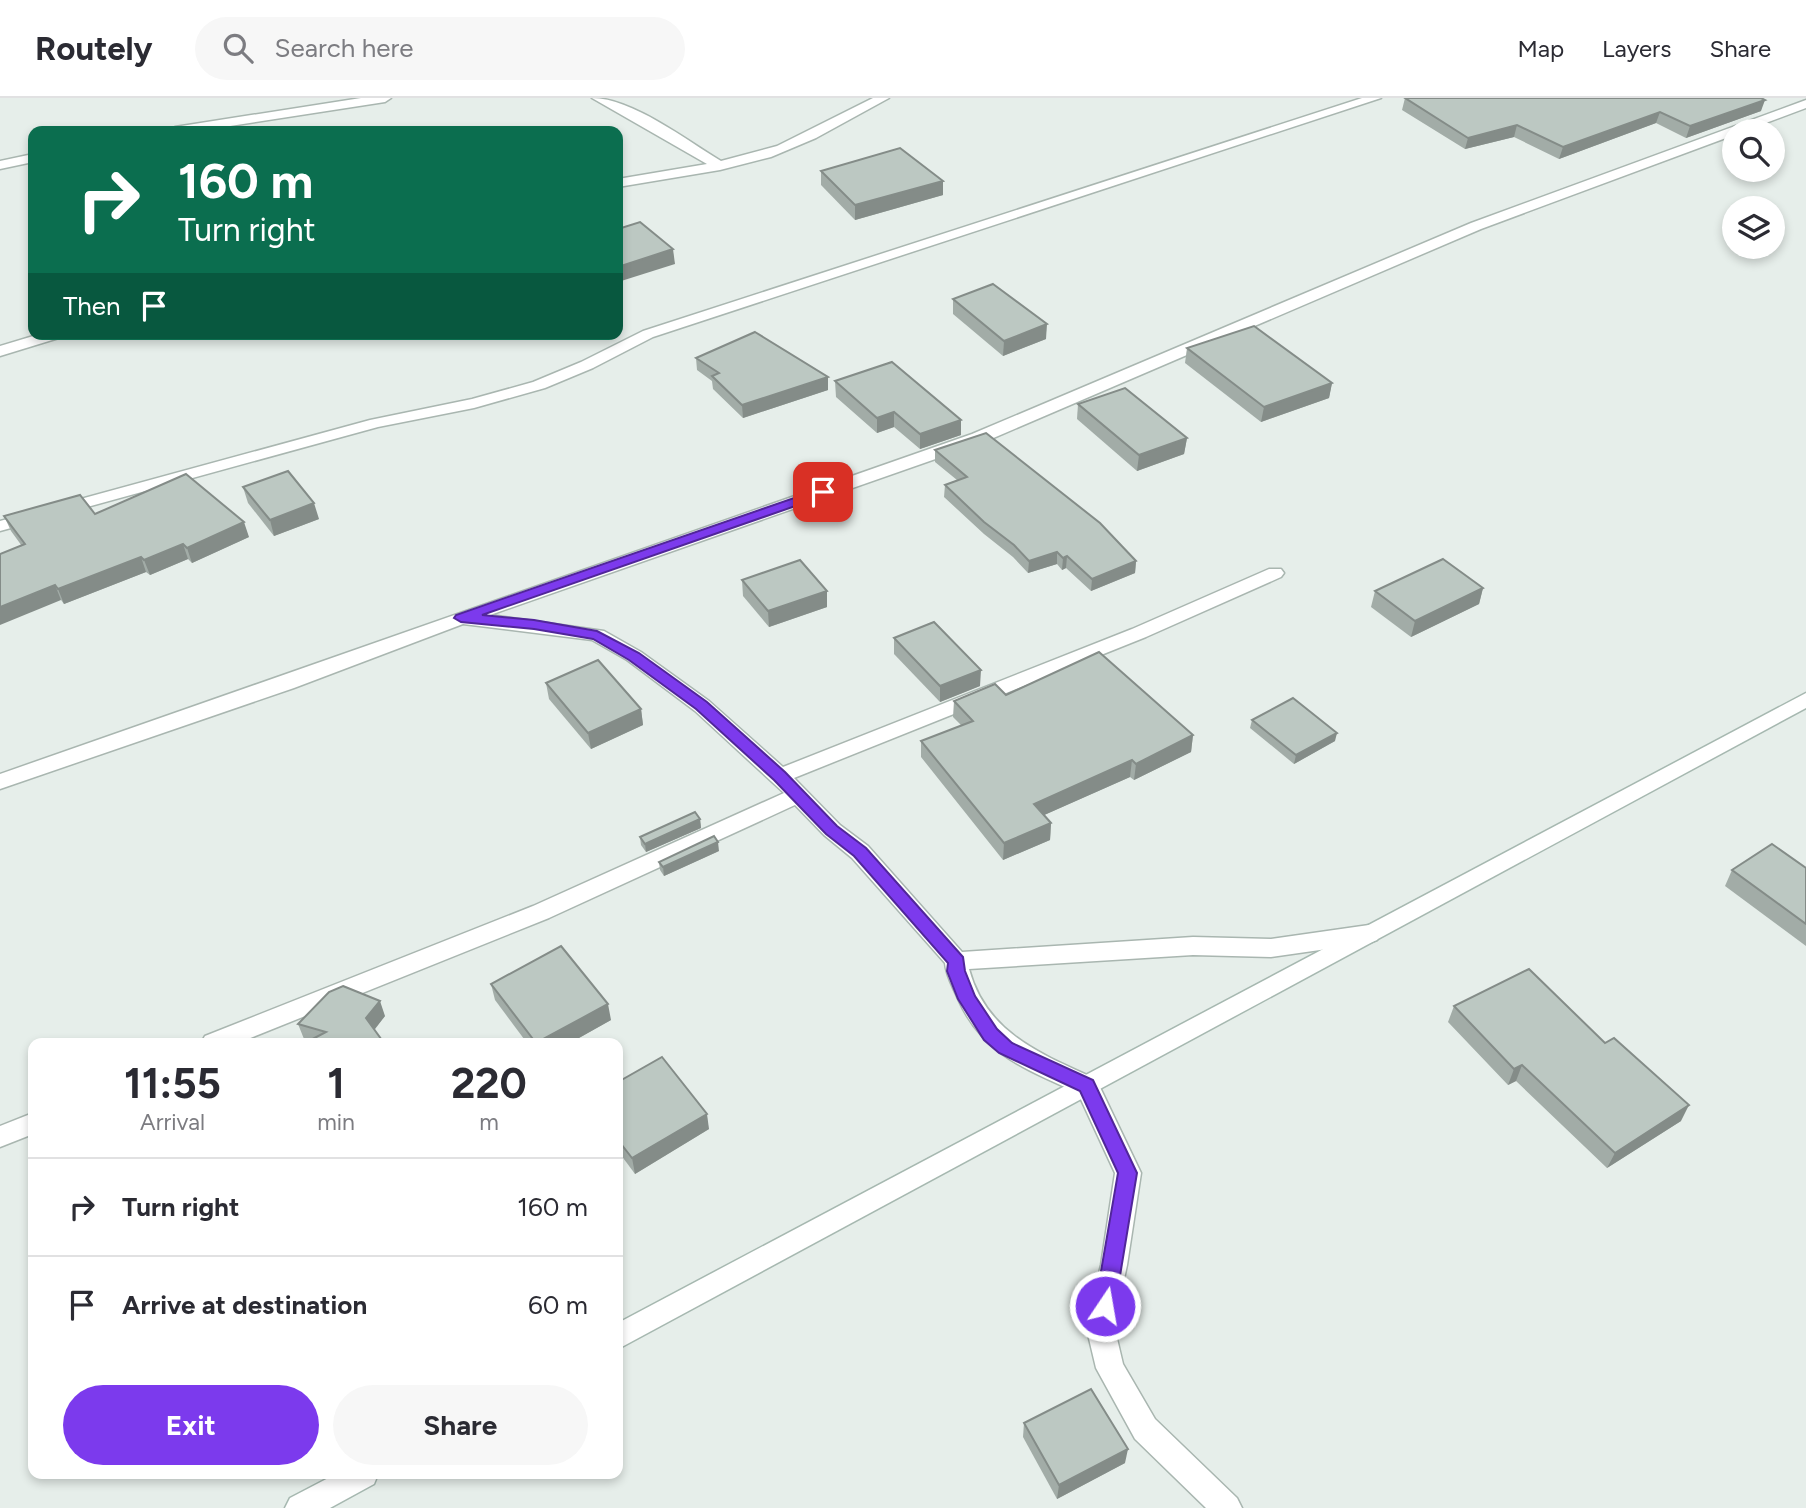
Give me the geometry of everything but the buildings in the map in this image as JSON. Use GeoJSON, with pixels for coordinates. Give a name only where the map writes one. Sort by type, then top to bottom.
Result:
{"type":"FeatureCollection","features":[{"type":"Feature","properties":{"kind":"street"},"geometry":{"type":"LineString","coordinates":[[207,126],[385,98]]}},
{"type":"Feature","properties":{"kind":"street"},"geometry":{"type":"LineString","coordinates":[[598,98],[652,125],[720,166]]}},
{"type":"Feature","properties":{"kind":"street"},"geometry":{"type":"LineString","coordinates":[[623,182],[720,166],[796,143],[883,98]]}},
{"type":"Feature","properties":{"kind":"street"},"geometry":{"type":"LineString","coordinates":[[0,526],[376,422],[474,403],[540,385],[648,334],[1375,98]]}},
{"type":"Feature","properties":{"kind":"street"},"geometry":{"type":"LineString","coordinates":[[0,782],[978,438],[1476,226],[1806,104]]}},
{"type":"Feature","properties":{"kind":"street"},"geometry":{"type":"LineString","coordinates":[[0,165],[28,159]]}},
{"type":"Feature","properties":{"kind":"street"},"geometry":{"type":"LineString","coordinates":[[0,351],[37,340]]}},
{"type":"Feature","properties":{"kind":"street"},"geometry":{"type":"LineString","coordinates":[[780,776],[1139,633],[1275,573]]}},
{"type":"Feature","properties":{"kind":"street"},"geometry":{"type":"LineString","coordinates":[[461,618],[534,625],[597,635],[634,656],[702,706],[780,776],[832,830],[860,852],[957,961],[956,971],[967,999],[990,1034],[1006,1048],[1087,1086],[1128,1173],[1114,1265],[1100,1326],[1110,1368],[1145,1429],[1227,1508]]}},
{"type":"Feature","properties":{"kind":"street"},"geometry":{"type":"LineString","coordinates":[[623,1334],[1806,700]]}},
{"type":"Feature","properties":{"kind":"street"},"geometry":{"type":"LineString","coordinates":[[225,1038],[376,975],[541,912],[797,795]]}},
{"type":"Feature","properties":{"kind":"street"},"geometry":{"type":"LineString","coordinates":[[957,961],[1193,946],[1271,948],[1369,934]]}},
{"type":"Feature","properties":{"kind":"street"},"geometry":{"type":"LineString","coordinates":[[0,1137],[28,1125]]}},
{"type":"Feature","properties":{"kind":"street"},"geometry":{"type":"LineString","coordinates":[[300,1508],[355,1479]]}},
{"type":"Feature","properties":{"kind":"route"},"geometry":{"type":"LineString","coordinates":[[823,492],[461,618],[534,625],[597,635],[634,656],[702,706],[780,776],[832,830],[860,852],[957,961],[956,971],[967,999],[990,1034],[1006,1048],[1087,1086],[1128,1173],[1105,1306]]}}]}
